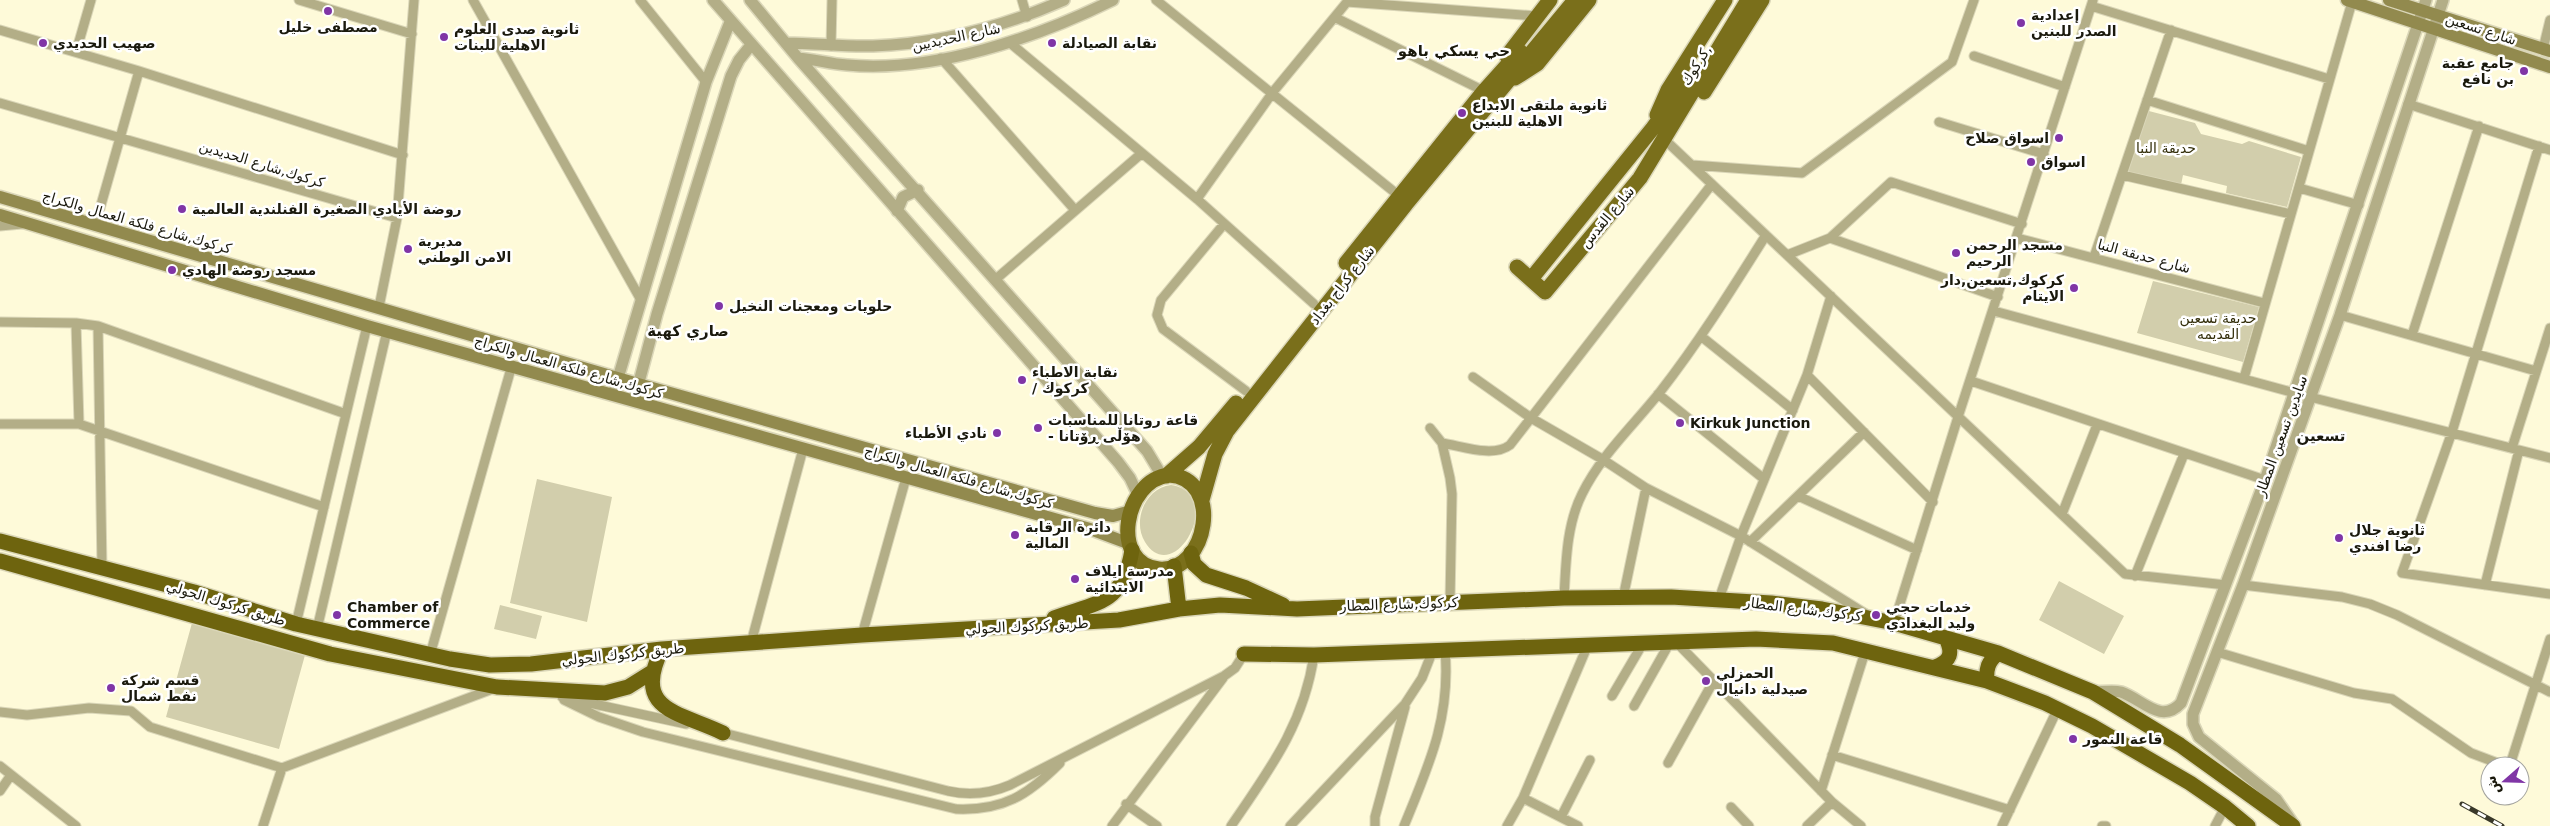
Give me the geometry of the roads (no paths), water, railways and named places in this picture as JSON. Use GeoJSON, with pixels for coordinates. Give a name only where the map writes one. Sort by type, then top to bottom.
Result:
{"type":"FeatureCollection","features":[{"type":"Feature","properties":{"kind":"highway","name":"طريق كركوك الحولي"},"geometry":{"type":"LineString","coordinates":[[0,541],[194,592],[296,624],[470,663],[510,665],[662,649],[1119,620],[1179,609],[1220,605],[1261,606]]}},
{"type":"Feature","properties":{"kind":"highway"},"geometry":{"type":"LineString","coordinates":[[1039,625],[1060,616],[1093,607],[1104,601],[1113,593],[1126,573],[1131,547]]}},
{"type":"Feature","properties":{"kind":"highway"},"geometry":{"type":"LineString","coordinates":[[1191,553],[1194,564],[1206,575],[1246,588],[1288,608]]}},
{"type":"Feature","properties":{"kind":"highway","name":"طريق كركوك الحولي"},"geometry":{"type":"LineString","coordinates":[[0,561],[330,654],[497,687],[605,693],[628,687],[652,672]]}},
{"type":"Feature","properties":{"kind":"highway"},"geometry":{"type":"LineString","coordinates":[[1174,566],[1179,609]]}},
{"type":"Feature","properties":{"kind":"highway"},"geometry":{"type":"LineString","coordinates":[[186,614],[194,592]]}},
{"type":"Feature","properties":{"kind":"highway","name":"كركوك,شارع المطار"},"geometry":{"type":"LineString","coordinates":[[1261,606],[1288,608],[1564,598],[1719,599],[1779,604],[1873,618],[1998,653],[2093,692],[2188,750],[2294,826]]}},
{"type":"Feature","properties":{"kind":"highway"},"geometry":{"type":"LineString","coordinates":[[1935,667],[1945,663],[1950,656],[1951,649],[1946,638]]}},
{"type":"Feature","properties":{"kind":"highway"},"geometry":{"type":"LineString","coordinates":[[1244,654],[1314,654],[1642,645],[1736,640],[1794,640],[1833,643],[1866,649],[1987,681],[2058,708],[2190,784],[2226,807],[2248,826]]}},
{"type":"Feature","properties":{"kind":"highway"},"geometry":{"type":"LineString","coordinates":[[662,649],[652,672],[654,693],[661,704],[672,712],[723,733]]}},
{"type":"Feature","properties":{"kind":"highway"},"geometry":{"type":"LineString","coordinates":[[1987,681],[1986,670],[1990,661],[1998,653]]}},
{"type":"Feature","properties":{"kind":"main road"},"geometry":{"type":"LineString","coordinates":[[1500,80],[1506,57],[1550,0]]}},
{"type":"Feature","properties":{"kind":"main road"},"geometry":{"type":"LineString","coordinates":[[1500,80],[1563,0]]}},
{"type":"Feature","properties":{"kind":"main road"},"geometry":{"type":"LineString","coordinates":[[1500,80],[1575,0]]}},
{"type":"Feature","properties":{"kind":"main road"},"geometry":{"type":"LineString","coordinates":[[1500,80],[1519,77],[1537,64],[1590,0]]}},
{"type":"Feature","properties":{"kind":"main road"},"geometry":{"type":"LineString","coordinates":[[1658,133],[1668,90],[1725,0]]}},
{"type":"Feature","properties":{"kind":"main road","name":"كركوك,"},"geometry":{"type":"LineString","coordinates":[[1658,133],[1672,103],[1737,0]]}},
{"type":"Feature","properties":{"kind":"main road"},"geometry":{"type":"LineString","coordinates":[[1658,133],[1748,0]]}},
{"type":"Feature","properties":{"kind":"main road"},"geometry":{"type":"LineString","coordinates":[[1658,133],[1692,109],[1762,0]]}},
{"type":"Feature","properties":{"kind":"main road","name":"شارع تسعين"},"geometry":{"type":"LineString","coordinates":[[2389,0],[2547,50]]}},
{"type":"Feature","properties":{"kind":"main road","name":"شارع تسعين"},"geometry":{"type":"LineString","coordinates":[[2349,1],[2422,12],[2432,28],[2550,67]]}},
{"type":"Feature","properties":{"kind":"main road","name":"شارع كراج بغداد"},"geometry":{"type":"LineString","coordinates":[[1164,476],[1199,447],[1246,391],[1398,195],[1484,90],[1500,80]]}},
{"type":"Feature","properties":{"kind":"main road","name":"شارع كراج بغداد"},"geometry":{"type":"LineString","coordinates":[[1202,500],[1214,454],[1226,431],[1500,80]]}},
{"type":"Feature","properties":{"kind":"main road","name":"شارع القدس"},"geometry":{"type":"LineString","coordinates":[[1658,133],[1630,192],[1545,292],[1530,279],[1658,133]]}},
{"type":"Feature","properties":{"kind":"main road","name":"كركوك,شارع فلكة العمال والكراج"},"geometry":{"type":"LineString","coordinates":[[0,197],[638,384],[1095,513],[1113,516],[1131,511]]}},
{"type":"Feature","properties":{"kind":"main road","name":"كركوك,شارع فلكة العمال والكراج"},"geometry":{"type":"LineString","coordinates":[[0,215],[367,326],[512,365],[634,402],[1090,529],[1131,547]]}},
{"type":"Feature","properties":{"kind":"main road"},"geometry":{"type":"LineString","coordinates":[[1517,267],[1530,279]]}},
{"type":"Feature","properties":{"kind":"main road"},"geometry":{"type":"LineString","coordinates":[[1164,476],[1180,476],[1190,482],[1202,500],[1203,527],[1200,538],[1191,553],[1174,566],[1163,569],[1152,567],[1142,562],[1131,547],[1128,528],[1131,511],[1138,495],[1149,483],[1164,476]]}},
{"type":"Feature","properties":{"kind":"street"},"geometry":{"type":"LineString","coordinates":[[76,52],[91,0]]}},
{"type":"Feature","properties":{"kind":"street"},"geometry":{"type":"LineString","coordinates":[[299,0],[412,34]]}},
{"type":"Feature","properties":{"kind":"street"},"geometry":{"type":"LineString","coordinates":[[379,307],[396,218],[403,155],[414,0]]}},
{"type":"Feature","properties":{"kind":"street"},"geometry":{"type":"LineString","coordinates":[[473,0],[641,300]]}},
{"type":"Feature","properties":{"kind":"street"},"geometry":{"type":"LineString","coordinates":[[640,0],[706,82]]}},
{"type":"Feature","properties":{"kind":"street"},"geometry":{"type":"LineString","coordinates":[[713,0],[730,22],[1118,462],[1130,478],[1138,495]]}},
{"type":"Feature","properties":{"kind":"street"},"geometry":{"type":"LineString","coordinates":[[750,0],[798,58],[918,190],[1147,451],[1164,476]]}},
{"type":"Feature","properties":{"kind":"street"},"geometry":{"type":"LineString","coordinates":[[831,46],[832,0]]}},
{"type":"Feature","properties":{"kind":"street"},"geometry":{"type":"LineString","coordinates":[[1022,0],[1027,17]]}},
{"type":"Feature","properties":{"kind":"street","name":"شارع الحديديين"},"geometry":{"type":"LineString","coordinates":[[786,44],[873,46],[920,43],[966,35],[1027,17],[1064,0]]}},
{"type":"Feature","properties":{"kind":"street","name":"شارع الحديديين"},"geometry":{"type":"LineString","coordinates":[[798,58],[847,65],[896,64],[941,58],[1010,42],[1089,5],[1114,0]]}},
{"type":"Feature","properties":{"kind":"street"},"geometry":{"type":"LineString","coordinates":[[1156,0],[1273,92],[1398,195]]}},
{"type":"Feature","properties":{"kind":"street"},"geometry":{"type":"LineString","coordinates":[[1692,165],[1802,173],[1952,62],[1974,0]]}},
{"type":"Feature","properties":{"kind":"street","name":"سايدين تسعين المطار"},"geometry":{"type":"LineString","coordinates":[[2294,826],[2276,799],[2196,733],[2193,714],[2243,585],[2340,315],[2432,28],[2443,0]]}},
{"type":"Feature","properties":{"kind":"street"},"geometry":{"type":"LineString","coordinates":[[1197,199],[1273,92],[1336,18],[1346,1],[1537,16]]}},
{"type":"Feature","properties":{"kind":"street"},"geometry":{"type":"LineString","coordinates":[[2244,378],[2264,303],[2299,188],[2349,1]]}},
{"type":"Feature","properties":{"kind":"street"},"geometry":{"type":"LineString","coordinates":[[1894,623],[1958,417],[1972,381],[2092,3],[2171,30],[2329,79]]}},
{"type":"Feature","properties":{"kind":"street","name":"سايدين تسعين المطار"},"geometry":{"type":"LineString","coordinates":[[2093,692],[2121,692],[2159,712],[2168,712],[2175,709],[2181,703],[2265,480],[2359,205],[2422,12]]}},
{"type":"Feature","properties":{"kind":"street"},"geometry":{"type":"LineString","coordinates":[[1336,18],[1484,90]]}},
{"type":"Feature","properties":{"kind":"street"},"geometry":{"type":"LineString","coordinates":[[2547,50],[2550,20]]}},
{"type":"Feature","properties":{"kind":"street"},"geometry":{"type":"LineString","coordinates":[[613,395],[616,377],[706,82],[730,22]]}},
{"type":"Feature","properties":{"kind":"street"},"geometry":{"type":"LineString","coordinates":[[0,30],[139,71],[403,155]]}},
{"type":"Feature","properties":{"kind":"street"},"geometry":{"type":"LineString","coordinates":[[2094,257],[2171,30]]}},
{"type":"Feature","properties":{"kind":"street"},"geometry":{"type":"LineString","coordinates":[[1010,42],[1197,199],[1314,304]]}},
{"type":"Feature","properties":{"kind":"street"},"geometry":{"type":"LineString","coordinates":[[634,402],[731,76],[739,60],[751,45]]}},
{"type":"Feature","properties":{"kind":"street"},"geometry":{"type":"LineString","coordinates":[[1974,56],[2066,87]]}},
{"type":"Feature","properties":{"kind":"street"},"geometry":{"type":"LineString","coordinates":[[941,58],[1075,210]]}},
{"type":"Feature","properties":{"kind":"street"},"geometry":{"type":"LineString","coordinates":[[95,226],[139,71]]}},
{"type":"Feature","properties":{"kind":"street"},"geometry":{"type":"LineString","coordinates":[[2147,100],[2309,151]]}},
{"type":"Feature","properties":{"kind":"street","name":"كركوك,شارع الحديدين"},"geometry":{"type":"LineString","coordinates":[[0,103],[396,218]]}},
{"type":"Feature","properties":{"kind":"street"},"geometry":{"type":"LineString","coordinates":[[2408,104],[2550,150]]}},
{"type":"Feature","properties":{"kind":"street"},"geometry":{"type":"LineString","coordinates":[[1940,122],[2044,154]]}},
{"type":"Feature","properties":{"kind":"street"},"geometry":{"type":"LineString","coordinates":[[2412,335],[2479,126]]}},
{"type":"Feature","properties":{"kind":"street"},"geometry":{"type":"LineString","coordinates":[[1658,133],[2125,574],[2226,585]]}},
{"type":"Feature","properties":{"kind":"street"},"geometry":{"type":"LineString","coordinates":[[2539,146],[2452,432],[2402,573],[2550,594]]}},
{"type":"Feature","properties":{"kind":"street"},"geometry":{"type":"LineString","coordinates":[[996,279],[1142,153]]}},
{"type":"Feature","properties":{"kind":"street"},"geometry":{"type":"LineString","coordinates":[[2122,174],[2290,214]]}},
{"type":"Feature","properties":{"kind":"street"},"geometry":{"type":"LineString","coordinates":[[1787,255],[1830,238],[1891,182],[2022,224]]}},
{"type":"Feature","properties":{"kind":"street"},"geometry":{"type":"LineString","coordinates":[[1442,443],[1491,451],[1500,450],[1510,445],[1712,184]]}},
{"type":"Feature","properties":{"kind":"street"},"geometry":{"type":"LineString","coordinates":[[2299,188],[2359,205]]}},
{"type":"Feature","properties":{"kind":"street"},"geometry":{"type":"LineString","coordinates":[[897,211],[903,197],[918,190]]}},
{"type":"Feature","properties":{"kind":"street"},"geometry":{"type":"LineString","coordinates":[[0,226],[29,224]]}},
{"type":"Feature","properties":{"kind":"street"},"geometry":{"type":"LineString","coordinates":[[1224,224],[1161,300],[1157,315],[1160,325],[1167,332],[1246,391]]}},
{"type":"Feature","properties":{"kind":"street"},"geometry":{"type":"LineString","coordinates":[[1564,598],[1566,556],[1572,523],[1582,495],[1602,459],[1658,394],[1702,336],[1766,235]]}},
{"type":"Feature","properties":{"kind":"street"},"geometry":{"type":"LineString","coordinates":[[1830,238],[1998,297]]}},
{"type":"Feature","properties":{"kind":"street","name":"شارع حديقة النبا"},"geometry":{"type":"LineString","coordinates":[[2017,238],[2264,303]]}},
{"type":"Feature","properties":{"kind":"street"},"geometry":{"type":"LineString","coordinates":[[2341,257],[2357,263]]}},
{"type":"Feature","properties":{"kind":"street"},"geometry":{"type":"LineString","coordinates":[[1719,599],[1741,536],[1807,375],[1831,296]]}},
{"type":"Feature","properties":{"kind":"street"},"geometry":{"type":"LineString","coordinates":[[1994,311],[2295,393]]}},
{"type":"Feature","properties":{"kind":"street"},"geometry":{"type":"LineString","coordinates":[[2340,315],[2536,371]]}},
{"type":"Feature","properties":{"kind":"street"},"geometry":{"type":"LineString","coordinates":[[0,322],[76,323],[98,326],[346,414]]}},
{"type":"Feature","properties":{"kind":"street"},"geometry":{"type":"LineString","coordinates":[[76,323],[78,424]]}},
{"type":"Feature","properties":{"kind":"street"},"geometry":{"type":"LineString","coordinates":[[98,326],[98,431],[102,568]]}},
{"type":"Feature","properties":{"kind":"street"},"geometry":{"type":"LineString","coordinates":[[296,624],[367,326]]}},
{"type":"Feature","properties":{"kind":"street"},"geometry":{"type":"LineString","coordinates":[[2485,585],[2515,449],[2536,371],[2550,328]]}},
{"type":"Feature","properties":{"kind":"street"},"geometry":{"type":"LineString","coordinates":[[317,629],[387,331]]}},
{"type":"Feature","properties":{"kind":"street"},"geometry":{"type":"LineString","coordinates":[[1702,336],[1793,410]]}},
{"type":"Feature","properties":{"kind":"street"},"geometry":{"type":"LineString","coordinates":[[430,655],[512,365]]}},
{"type":"Feature","properties":{"kind":"street"},"geometry":{"type":"LineString","coordinates":[[1807,375],[1933,502]]}},
{"type":"Feature","properties":{"kind":"street"},"geometry":{"type":"LineString","coordinates":[[1473,377],[1531,418],[1602,459],[1646,488],[1741,536],[1873,618]]}},
{"type":"Feature","properties":{"kind":"street"},"geometry":{"type":"LineString","coordinates":[[1972,381],[2097,425],[2265,480]]}},
{"type":"Feature","properties":{"kind":"street"},"geometry":{"type":"LineString","coordinates":[[1658,394],[1764,479]]}},
{"type":"Feature","properties":{"kind":"street"},"geometry":{"type":"LineString","coordinates":[[2310,396],[2550,458]]}},
{"type":"Feature","properties":{"kind":"street"},"geometry":{"type":"LineString","coordinates":[[0,424],[78,424],[324,507]]}},
{"type":"Feature","properties":{"kind":"street"},"geometry":{"type":"LineString","coordinates":[[2062,514],[2097,425]]}},
{"type":"Feature","properties":{"kind":"street"},"geometry":{"type":"LineString","coordinates":[[1430,428],[1442,443],[1450,478],[1452,509],[1450,602]]}},
{"type":"Feature","properties":{"kind":"street"},"geometry":{"type":"LineString","coordinates":[[1750,542],[1864,432]]}},
{"type":"Feature","properties":{"kind":"street"},"geometry":{"type":"LineString","coordinates":[[751,643],[803,449]]}},
{"type":"Feature","properties":{"kind":"street"},"geometry":{"type":"LineString","coordinates":[[2135,576],[2184,454]]}},
{"type":"Feature","properties":{"kind":"street"},"geometry":{"type":"LineString","coordinates":[[862,635],[906,478]]}},
{"type":"Feature","properties":{"kind":"street"},"geometry":{"type":"LineString","coordinates":[[1623,598],[1646,488]]}},
{"type":"Feature","properties":{"kind":"street"},"geometry":{"type":"LineString","coordinates":[[1798,496],[1918,550]]}},
{"type":"Feature","properties":{"kind":"street"},"geometry":{"type":"LineString","coordinates":[[2243,585],[2342,597],[2370,604],[2397,615],[2550,692]]}},
{"type":"Feature","properties":{"kind":"street"},"geometry":{"type":"LineString","coordinates":[[2216,652],[2354,694],[2392,699],[2471,753],[2500,764],[2511,762],[2550,639]]}},
{"type":"Feature","properties":{"kind":"street"},"geometry":{"type":"LineString","coordinates":[[1634,706],[1674,644],[1832,802],[1861,826]]}},
{"type":"Feature","properties":{"kind":"street"},"geometry":{"type":"LineString","coordinates":[[1612,696],[1642,645]]}},
{"type":"Feature","properties":{"kind":"street"},"geometry":{"type":"LineString","coordinates":[[1507,826],[1523,798],[1587,646]]}},
{"type":"Feature","properties":{"kind":"street"},"geometry":{"type":"LineString","coordinates":[[1821,791],[1866,649]]}},
{"type":"Feature","properties":{"kind":"street"},"geometry":{"type":"LineString","coordinates":[[1290,826],[1405,704],[1439,650]]}},
{"type":"Feature","properties":{"kind":"street"},"geometry":{"type":"LineString","coordinates":[[1404,826],[1433,755],[1442,726],[1446,695],[1439,650]]}},
{"type":"Feature","properties":{"kind":"street"},"geometry":{"type":"LineString","coordinates":[[530,688],[557,696],[624,709],[723,733],[967,794],[999,790],[1224,676],[1235,668],[1244,654]]}},
{"type":"Feature","properties":{"kind":"street"},"geometry":{"type":"LineString","coordinates":[[1231,826],[1278,758],[1295,725],[1307,691],[1314,654]]}},
{"type":"Feature","properties":{"kind":"street"},"geometry":{"type":"LineString","coordinates":[[2195,666],[2209,671]]}},
{"type":"Feature","properties":{"kind":"street"},"geometry":{"type":"LineString","coordinates":[[1112,826],[1126,804],[1224,676]]}},
{"type":"Feature","properties":{"kind":"street"},"geometry":{"type":"LineString","coordinates":[[1668,763],[1713,682]]}},
{"type":"Feature","properties":{"kind":"street"},"geometry":{"type":"LineString","coordinates":[[0,712],[27,715],[90,708],[131,711],[150,727],[282,768],[497,687]]}},
{"type":"Feature","properties":{"kind":"street"},"geometry":{"type":"LineString","coordinates":[[557,696],[599,716],[643,732],[956,809],[984,809],[1011,801],[1035,787],[1066,756]]}},
{"type":"Feature","properties":{"kind":"street"},"geometry":{"type":"LineString","coordinates":[[1376,826],[1375,817],[1405,704]]}},
{"type":"Feature","properties":{"kind":"street"},"geometry":{"type":"LineString","coordinates":[[2002,826],[2058,708]]}},
{"type":"Feature","properties":{"kind":"street"},"geometry":{"type":"LineString","coordinates":[[1832,755],[2010,810]]}},
{"type":"Feature","properties":{"kind":"street"},"geometry":{"type":"LineString","coordinates":[[1561,817],[1590,760]]}},
{"type":"Feature","properties":{"kind":"street"},"geometry":{"type":"LineString","coordinates":[[0,766],[76,826]]}},
{"type":"Feature","properties":{"kind":"street"},"geometry":{"type":"LineString","coordinates":[[263,826],[282,768]]}},
{"type":"Feature","properties":{"kind":"street"},"geometry":{"type":"LineString","coordinates":[[0,791],[12,775]]}},
{"type":"Feature","properties":{"kind":"street"},"geometry":{"type":"LineString","coordinates":[[1523,798],[1578,826]]}},
{"type":"Feature","properties":{"kind":"street"},"geometry":{"type":"LineString","coordinates":[[1808,826],[1832,802]]}},
{"type":"Feature","properties":{"kind":"street"},"geometry":{"type":"LineString","coordinates":[[1126,804],[1157,826]]}},
{"type":"Feature","properties":{"kind":"street"},"geometry":{"type":"LineString","coordinates":[[1731,807],[1748,826]]}},
{"type":"Feature","properties":{"kind":"street"},"geometry":{"type":"LineString","coordinates":[[2215,826],[2226,807]]}},
{"type":"Feature","properties":{"kind":"railway"},"geometry":{"type":"LineString","coordinates":[[2462,804],[2502,826]]}},
{"type":"Feature","properties":{"kind":"place","name":"مصطفى خليل"},"geometry":{"type":"Point","coordinates":[328,11]}},
{"type":"Feature","properties":{"kind":"place","name":"إعدادية الصدر للبنين"},"geometry":{"type":"Point","coordinates":[2021,23]}},
{"type":"Feature","properties":{"kind":"place","name":"ثانوية صدى العلوم الاهلية للبنات"},"geometry":{"type":"Point","coordinates":[444,37]}},
{"type":"Feature","properties":{"kind":"place","name":"صهيب الحديدي"},"geometry":{"type":"Point","coordinates":[43,43]}},
{"type":"Feature","properties":{"kind":"place","name":"نقابة الصيادلة"},"geometry":{"type":"Point","coordinates":[1052,43]}},
{"type":"Feature","properties":{"kind":"place","name":"جامع عقبة بن نافع"},"geometry":{"type":"Point","coordinates":[2524,71]}},
{"type":"Feature","properties":{"kind":"place","name":"ثانوية ملتقى الابداع الاهلية للبنين"},"geometry":{"type":"Point","coordinates":[1462,113]}},
{"type":"Feature","properties":{"kind":"place","name":"اسواق صلاح"},"geometry":{"type":"Point","coordinates":[2059,138]}},
{"type":"Feature","properties":{"kind":"place","name":"اسواق"},"geometry":{"type":"Point","coordinates":[2031,162]}},
{"type":"Feature","properties":{"kind":"place","name":"روضة الأيادي الصغيرة الفنلندية العالمية"},"geometry":{"type":"Point","coordinates":[182,209]}},
{"type":"Feature","properties":{"kind":"place","name":"مديرية الامن الوطني"},"geometry":{"type":"Point","coordinates":[408,249]}},
{"type":"Feature","properties":{"kind":"place","name":"مسجد الرحمن الرحيم"},"geometry":{"type":"Point","coordinates":[1956,253]}},
{"type":"Feature","properties":{"kind":"place","name":"مسجد روضة الهادي"},"geometry":{"type":"Point","coordinates":[172,270]}},
{"type":"Feature","properties":{"kind":"place","name":"كركوك,تسعين,دار الايتام"},"geometry":{"type":"Point","coordinates":[2074,288]}},
{"type":"Feature","properties":{"kind":"place","name":"حلويات ومعجنات النخيل"},"geometry":{"type":"Point","coordinates":[719,306]}},
{"type":"Feature","properties":{"kind":"place","name":"نقابة الاطباء / كركوك"},"geometry":{"type":"Point","coordinates":[1022,380]}},
{"type":"Feature","properties":{"kind":"place","name":"Kirkuk Junction"},"geometry":{"type":"Point","coordinates":[1680,423]}},
{"type":"Feature","properties":{"kind":"place","name":"قاعة روتانا للمناسبات - هۆڵی ڕۆتانا"},"geometry":{"type":"Point","coordinates":[1038,428]}},
{"type":"Feature","properties":{"kind":"place","name":"نادي الأطباء"},"geometry":{"type":"Point","coordinates":[997,433]}},
{"type":"Feature","properties":{"kind":"place","name":"دائرة الرقابة المالية"},"geometry":{"type":"Point","coordinates":[1015,535]}},
{"type":"Feature","properties":{"kind":"place","name":"ثانوية جلال رضا افندي"},"geometry":{"type":"Point","coordinates":[2339,538]}},
{"type":"Feature","properties":{"kind":"place","name":"مدرسة ايلاف الابتدائية"},"geometry":{"type":"Point","coordinates":[1075,579]}},
{"type":"Feature","properties":{"kind":"place","name":"Chamber of Commerce"},"geometry":{"type":"Point","coordinates":[337,615]}},
{"type":"Feature","properties":{"kind":"place","name":"خدمات حجي وليد البغدادي"},"geometry":{"type":"Point","coordinates":[1876,615]}},
{"type":"Feature","properties":{"kind":"place","name":"الحمزلي صيدلية دانيال"},"geometry":{"type":"Point","coordinates":[1706,681]}},
{"type":"Feature","properties":{"kind":"place","name":"قسم شركة نفط شمال"},"geometry":{"type":"Point","coordinates":[111,688]}},
{"type":"Feature","properties":{"kind":"place","name":"قاعة النمور"},"geometry":{"type":"Point","coordinates":[2073,739]}},
{"type":"Feature","properties":{"kind":"district","name":"حي يسكي باهو"},"geometry":{"type":"Point","coordinates":[1454,51]}},
{"type":"Feature","properties":{"kind":"district","name":"صاري كهية"},"geometry":{"type":"Point","coordinates":[688,331]}},
{"type":"Feature","properties":{"kind":"district","name":"تسعین"},"geometry":{"type":"Point","coordinates":[2321,436]}},
{"type":"Feature","properties":{"kind":"park label","name":"حديقة النبا"},"geometry":{"type":"Point","coordinates":[2166,148]}},
{"type":"Feature","properties":{"kind":"park label","name":"حديقة تسعين القديمه"},"geometry":{"type":"Point","coordinates":[2218,326]}}]}
